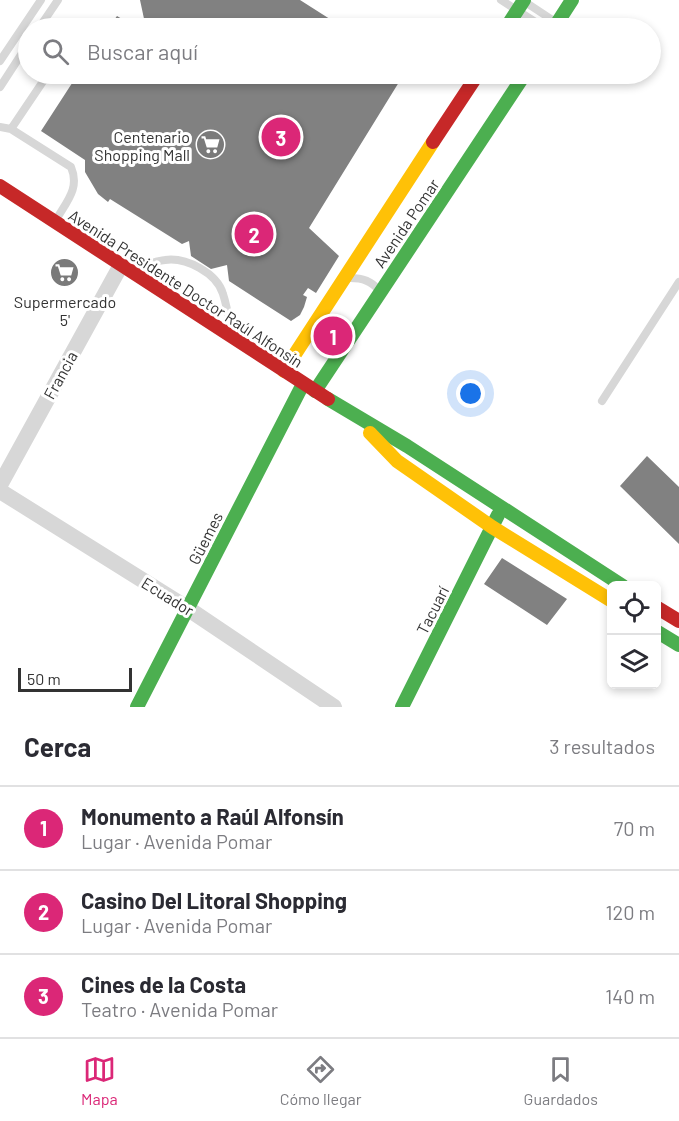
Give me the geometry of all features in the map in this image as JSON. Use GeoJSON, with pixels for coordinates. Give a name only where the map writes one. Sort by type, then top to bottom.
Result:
{"type":"FeatureCollection","features":[{"type":"Feature","properties":{"kind":"main road"},"geometry":{"type":"LineString","coordinates":[[559,18],[572,0]]}},
{"type":"Feature","properties":{"kind":"main road"},"geometry":{"type":"LineString","coordinates":[[512,18],[522,3]]}},
{"type":"Feature","properties":{"kind":"main road","name":"Avenida Pomar"},"geometry":{"type":"LineString","coordinates":[[284,371],[471,84]]}},
{"type":"Feature","properties":{"kind":"main road","name":"Avenida Pomar"},"geometry":{"type":"LineString","coordinates":[[309,388],[381,291],[518,84]]}},
{"type":"Feature","properties":{"kind":"main road","name":"Avenida Presidente Doctor Raúl Alfonsín"},"geometry":{"type":"LineString","coordinates":[[0,186],[309,388],[407,446],[617,581]]}},
{"type":"Feature","properties":{"kind":"main road","name":"Güemes"},"geometry":{"type":"LineString","coordinates":[[137,707],[187,608],[309,388]]}},
{"type":"Feature","properties":{"kind":"main road","name":"Avenida Presidente Doctor Raúl Alfonsín"},"geometry":{"type":"LineString","coordinates":[[354,416],[397,461],[492,527],[607,598]]}},
{"type":"Feature","properties":{"kind":"main road","name":"Tacuarí"},"geometry":{"type":"LineString","coordinates":[[402,707],[501,508]]}},
{"type":"Feature","properties":{"kind":"main road"},"geometry":{"type":"LineString","coordinates":[[661,610],[679,621]]}},
{"type":"Feature","properties":{"kind":"main road"},"geometry":{"type":"LineString","coordinates":[[661,634],[679,645]]}},
{"type":"Feature","properties":{"kind":"street","name":"Francia"},"geometry":{"type":"LineString","coordinates":[[0,485],[5,463],[125,268]]}},
{"type":"Feature","properties":{"kind":"street","name":"Ecuador"},"geometry":{"type":"LineString","coordinates":[[0,490],[187,608],[334,707]]}},
{"type":"Feature","properties":{"kind":"lane"},"geometry":{"type":"LineString","coordinates":[[29,18],[41,0]]}},
{"type":"Feature","properties":{"kind":"lane"},"geometry":{"type":"LineString","coordinates":[[46,18],[58,0]]}},
{"type":"Feature","properties":{"kind":"lane"},"geometry":{"type":"LineString","coordinates":[[501,0],[522,3],[541,18]]}},
{"type":"Feature","properties":{"kind":"lane"},"geometry":{"type":"LineString","coordinates":[[522,3],[541,18]]}},
{"type":"Feature","properties":{"kind":"lane"},"geometry":{"type":"LineString","coordinates":[[0,61],[18,34]]}},
{"type":"Feature","properties":{"kind":"lane"},"geometry":{"type":"LineString","coordinates":[[0,87],[18,59]]}},
{"type":"Feature","properties":{"kind":"lane"},"geometry":{"type":"LineString","coordinates":[[11,129],[41,84]]}},
{"type":"Feature","properties":{"kind":"lane"},"geometry":{"type":"LineString","coordinates":[[0,127],[11,129],[71,167],[75,176],[75,186],[55,222]]}},
{"type":"Feature","properties":{"kind":"lane"},"geometry":{"type":"LineString","coordinates":[[125,268],[175,259],[187,262],[203,271],[217,282],[223,292],[232,338]]}},
{"type":"Feature","properties":{"kind":"lane"},"geometry":{"type":"LineString","coordinates":[[339,284],[349,278],[360,278],[373,283],[381,291]]}},
{"type":"Feature","properties":{"kind":"lane"},"geometry":{"type":"LineString","coordinates":[[603,401],[679,282]]}},
{"type":"Feature","properties":{"kind":"building"},"geometry":{"type":"Polygon","coordinates":[[[140,0],[300,0],[328,18],[144,18],[140,0]]]}},
{"type":"Feature","properties":{"kind":"building","name":"Centenario Shopping Mall"},"geometry":{"type":"Polygon","coordinates":[[[72,84],[398,84],[309,228],[339,256],[316,293],[308,288],[303,295],[307,297],[300,315],[291,321],[229,281],[227,265],[211,269],[191,256],[189,241],[182,244],[110,199],[108,202],[98,194],[85,172],[85,160],[41,131],[72,84]]]}},
{"type":"Feature","properties":{"kind":"building"},"geometry":{"type":"Polygon","coordinates":[[[647,456],[679,487],[679,544],[620,486],[647,456]]]}},
{"type":"Feature","properties":{"kind":"building"},"geometry":{"type":"Polygon","coordinates":[[[502,558],[567,599],[547,625],[484,584],[502,558]]]}},
{"type":"Feature","properties":{"kind":"traffic: fast"},"geometry":{"type":"LineString","coordinates":[[512,18],[524,0]]}},
{"type":"Feature","properties":{"kind":"traffic: fast"},"geometry":{"type":"LineString","coordinates":[[560,18],[572,0]]}},
{"type":"Feature","properties":{"kind":"traffic: fast"},"geometry":{"type":"LineString","coordinates":[[315,391],[518,84]]}},
{"type":"Feature","properties":{"kind":"traffic: fast"},"geometry":{"type":"LineString","coordinates":[[137,707],[303,384]]}},
{"type":"Feature","properties":{"kind":"traffic: fast"},"geometry":{"type":"LineString","coordinates":[[328,399],[407,446],[615,581]]}},
{"type":"Feature","properties":{"kind":"traffic: fast"},"geometry":{"type":"LineString","coordinates":[[402,707],[498,515]]}},
{"type":"Feature","properties":{"kind":"traffic: fast"},"geometry":{"type":"LineString","coordinates":[[661,634],[679,645]]}},
{"type":"Feature","properties":{"kind":"traffic: slow"},"geometry":{"type":"LineString","coordinates":[[284,371],[433,142]]}},
{"type":"Feature","properties":{"kind":"traffic: slow"},"geometry":{"type":"LineString","coordinates":[[370,433],[397,461],[492,527],[607,598]]}},
{"type":"Feature","properties":{"kind":"traffic: jam"},"geometry":{"type":"LineString","coordinates":[[433,142],[471,84]]}},
{"type":"Feature","properties":{"kind":"traffic: jam"},"geometry":{"type":"LineString","coordinates":[[0,186],[328,399]]}},
{"type":"Feature","properties":{"kind":"traffic: jam"},"geometry":{"type":"LineString","coordinates":[[661,610],[679,621]]}},
{"type":"Feature","properties":{"kind":"place","name":"Cines de la Costa"},"geometry":{"type":"Point","coordinates":[281,137]}},
{"type":"Feature","properties":{"kind":"place","name":"Centenario Shopping Mall"},"geometry":{"type":"Point","coordinates":[211,145]}},
{"type":"Feature","properties":{"kind":"place","name":"Casino Del Litoral Shopping"},"geometry":{"type":"Point","coordinates":[254,234]}},
{"type":"Feature","properties":{"kind":"place","name":"Supermercado 5'"},"geometry":{"type":"Point","coordinates":[65,273]}},
{"type":"Feature","properties":{"kind":"place","name":"Monumento a Raúl Alfonsín"},"geometry":{"type":"Point","coordinates":[333,336]}}]}
